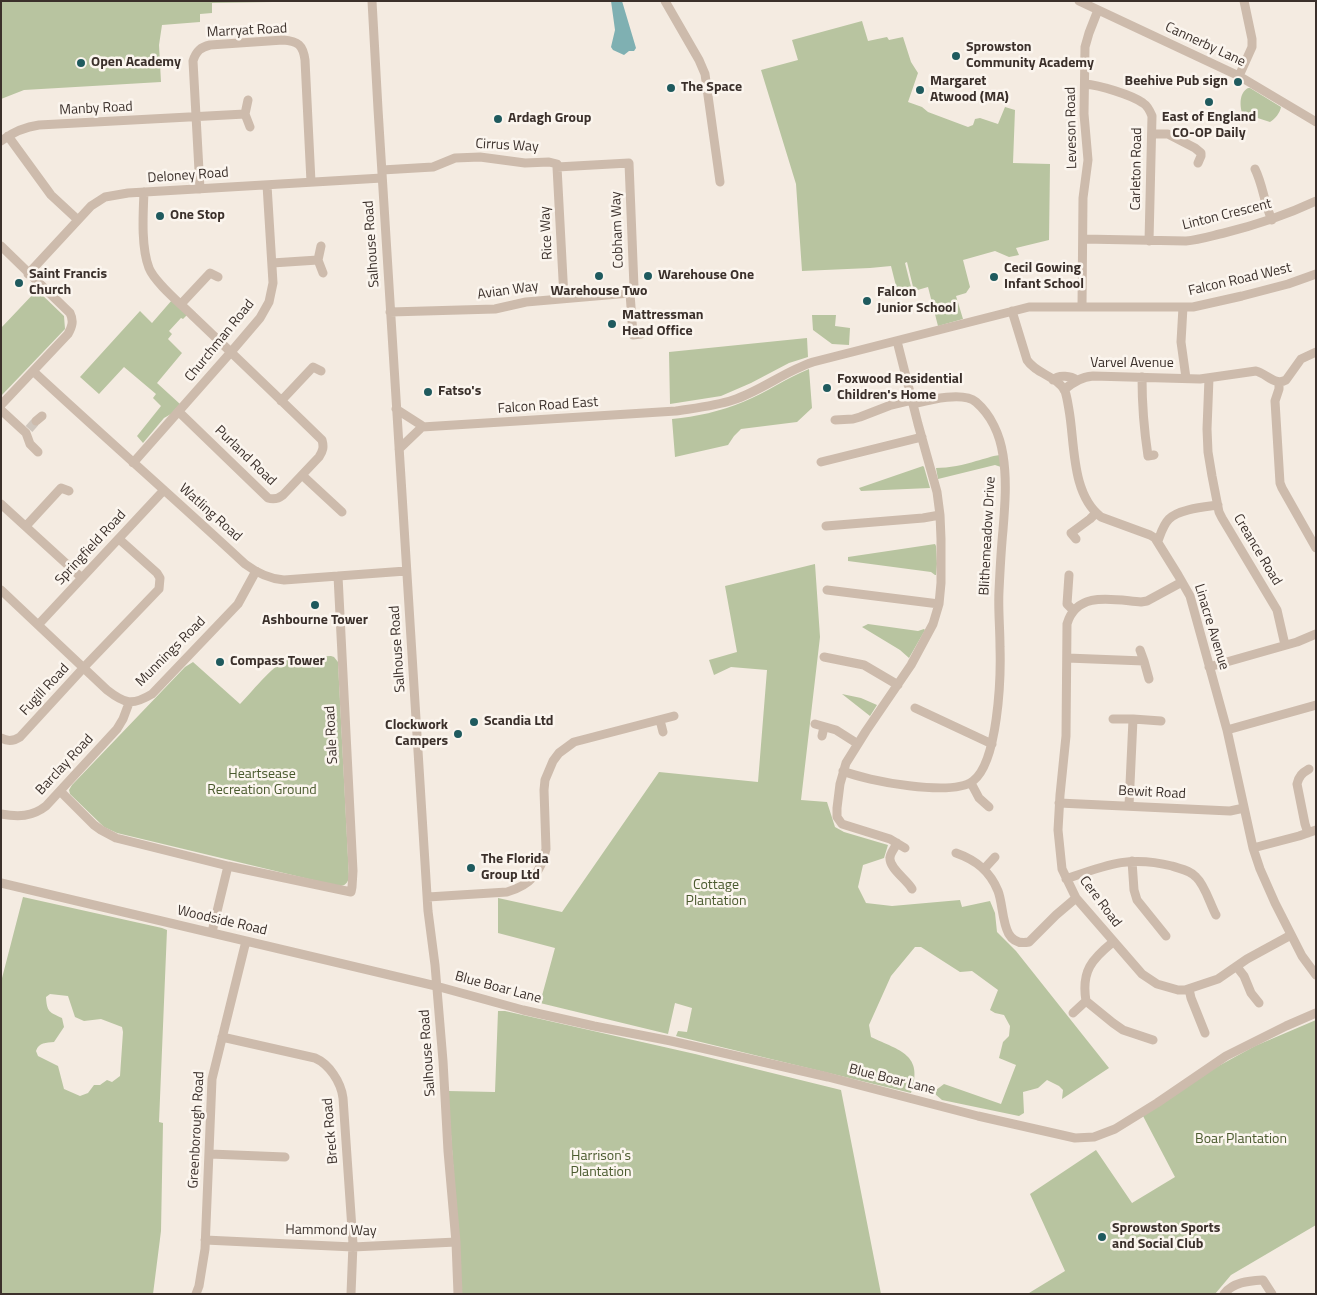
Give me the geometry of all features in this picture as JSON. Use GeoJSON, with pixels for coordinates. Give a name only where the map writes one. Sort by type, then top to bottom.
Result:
{"type":"FeatureCollection","features":[{"type":"Feature","properties":{"kind":"street","name":"Salhouse Road"},"geometry":{"type":"LineString","coordinates":[[372,1],[428,911],[435,965],[443,1061],[458,1294]]}},
{"type":"Feature","properties":{"kind":"street","name":"Cannerby Lane"},"geometry":{"type":"LineString","coordinates":[[1079,1],[1239,76],[1316,122]]}},
{"type":"Feature","properties":{"kind":"street"},"geometry":{"type":"LineString","coordinates":[[1239,76],[1252,47],[1244,1]]}},
{"type":"Feature","properties":{"kind":"street"},"geometry":{"type":"LineString","coordinates":[[668,2],[705,74],[720,182]]}},
{"type":"Feature","properties":{"kind":"street","name":"Leveson Road"},"geometry":{"type":"LineString","coordinates":[[1082,306],[1083,198],[1088,160],[1085,126],[1086,42],[1098,10]]}},
{"type":"Feature","properties":{"kind":"street","name":"Marryat Road"},"geometry":{"type":"LineString","coordinates":[[200,189],[193,61],[197,52],[200,48],[210,45],[283,40],[291,40],[297,43],[304,52],[311,182]]}},
{"type":"Feature","properties":{"kind":"street","name":"Carleton Road"},"geometry":{"type":"LineString","coordinates":[[1085,84],[1102,87],[1143,103],[1152,116],[1149,240]]}},
{"type":"Feature","properties":{"kind":"street"},"geometry":{"type":"LineString","coordinates":[[248,100],[245,114],[250,127]]}},
{"type":"Feature","properties":{"kind":"street","name":"Manby Road"},"geometry":{"type":"LineString","coordinates":[[5,139],[18,130],[28,127],[245,114]]}},
{"type":"Feature","properties":{"kind":"street"},"geometry":{"type":"LineString","coordinates":[[1152,134],[1168,134],[1203,153],[1198,163]]}},
{"type":"Feature","properties":{"kind":"street"},"geometry":{"type":"LineString","coordinates":[[5,139],[51,195],[78,220]]}},
{"type":"Feature","properties":{"kind":"street","name":"Cirrus Way"},"geometry":{"type":"LineString","coordinates":[[382,174],[433,167],[455,158],[480,157],[525,162],[549,162],[557,164],[557,167],[629,163]]}},
{"type":"Feature","properties":{"kind":"street","name":"Cobham Way"},"geometry":{"type":"LineString","coordinates":[[629,163],[634,287],[630,294],[633,335],[642,334]]}},
{"type":"Feature","properties":{"kind":"street"},"geometry":{"type":"LineString","coordinates":[[718,168],[728,166]]}},
{"type":"Feature","properties":{"kind":"street","name":"Rice Way"},"geometry":{"type":"LineString","coordinates":[[557,167],[564,298]]}},
{"type":"Feature","properties":{"kind":"street"},"geometry":{"type":"LineString","coordinates":[[1255,169],[1259,176],[1268,212],[1272,220]]}},
{"type":"Feature","properties":{"kind":"street","name":"Deloney Road"},"geometry":{"type":"LineString","coordinates":[[28,274],[91,206],[105,197],[144,192],[311,182],[382,174]]}},
{"type":"Feature","properties":{"kind":"street","name":"Churchman Road"},"geometry":{"type":"LineString","coordinates":[[133,463],[260,318],[269,302],[273,283],[267,185]]}},
{"type":"Feature","properties":{"kind":"street","name":"Purland Road"},"geometry":{"type":"LineString","coordinates":[[144,192],[145,253],[149,268],[158,282],[322,440],[324,446],[319,457],[283,495],[278,498],[268,498],[179,412]]}},
{"type":"Feature","properties":{"kind":"street","name":"Linton Crescent"},"geometry":{"type":"LineString","coordinates":[[1083,240],[1195,240],[1272,220],[1316,201]]}},
{"type":"Feature","properties":{"kind":"street"},"geometry":{"type":"LineString","coordinates":[[1,246],[70,313],[72,318],[68,334],[1,405]]}},
{"type":"Feature","properties":{"kind":"street"},"geometry":{"type":"LineString","coordinates":[[321,246],[318,260],[323,273]]}},
{"type":"Feature","properties":{"kind":"street"},"geometry":{"type":"LineString","coordinates":[[272,263],[318,260]]}},
{"type":"Feature","properties":{"kind":"street"},"geometry":{"type":"LineString","coordinates":[[181,304],[212,272]]}},
{"type":"Feature","properties":{"kind":"street","name":"Falcon Road West"},"geometry":{"type":"LineString","coordinates":[[676,411],[734,400],[771,383],[801,365],[1029,306],[1193,307],[1288,284],[1316,274]]}},
{"type":"Feature","properties":{"kind":"street","name":"Avian Way"},"geometry":{"type":"LineString","coordinates":[[390,312],[495,309],[526,302],[630,294]]}},
{"type":"Feature","properties":{"kind":"street","name":"Varvel Avenue"},"geometry":{"type":"LineString","coordinates":[[1183,307],[1181,342],[1186,378]]}},
{"type":"Feature","properties":{"kind":"street"},"geometry":{"type":"LineString","coordinates":[[1012,311],[1027,360],[1034,369],[1053,380],[1064,390],[1072,427],[1075,465],[1083,492],[1096,513],[1110,521],[1150,534],[1158,540],[1168,520],[1174,515],[1180,512],[1218,505]]}},
{"type":"Feature","properties":{"kind":"street"},"geometry":{"type":"LineString","coordinates":[[898,340],[937,492],[940,515],[941,583],[939,604],[933,624],[911,665],[846,763],[837,798],[837,817],[846,826],[890,839],[901,846],[890,856],[891,864],[909,883],[912,889]]}},
{"type":"Feature","properties":{"kind":"street"},"geometry":{"type":"LineString","coordinates":[[1316,352],[1300,359],[1286,380],[1279,382],[1275,401],[1280,483],[1316,548]]}},
{"type":"Feature","properties":{"kind":"street"},"geometry":{"type":"LineString","coordinates":[[281,401],[314,366]]}},
{"type":"Feature","properties":{"kind":"street","name":"Watling Road"},"geometry":{"type":"LineString","coordinates":[[33,371],[133,463],[256,571],[275,579],[284,580],[406,571]]}},
{"type":"Feature","properties":{"kind":"street","name":"Varvel Avenue"},"geometry":{"type":"LineString","coordinates":[[1064,390],[1077,380],[1093,376],[1209,378],[1256,371],[1279,382]]}},
{"type":"Feature","properties":{"kind":"street","name":"Varvel Avenue"},"geometry":{"type":"LineString","coordinates":[[1053,380],[1058,376],[1072,377],[1077,380]]}},
{"type":"Feature","properties":{"kind":"street"},"geometry":{"type":"LineString","coordinates":[[1142,377],[1142,411],[1148,456]]}},
{"type":"Feature","properties":{"kind":"street","name":"Creance Road"},"geometry":{"type":"LineString","coordinates":[[1209,378],[1208,452],[1218,505],[1222,518],[1279,614],[1285,645]]}},
{"type":"Feature","properties":{"kind":"street","name":"Blithemeadow Drive"},"geometry":{"type":"LineString","coordinates":[[913,402],[963,397],[971,399],[988,415],[994,425],[1003,454],[1006,494],[999,593],[1000,664],[998,704],[988,759],[979,776],[971,783]]}},
{"type":"Feature","properties":{"kind":"street"},"geometry":{"type":"LineString","coordinates":[[835,420],[853,419],[891,405],[913,402]]}},
{"type":"Feature","properties":{"kind":"street"},"geometry":{"type":"LineString","coordinates":[[396,409],[422,427],[399,449]]}},
{"type":"Feature","properties":{"kind":"street"},"geometry":{"type":"LineString","coordinates":[[1,410],[27,431],[30,444],[38,452]]}},
{"type":"Feature","properties":{"kind":"street","name":"Falcon Road East"},"geometry":{"type":"LineString","coordinates":[[422,427],[676,411]]}},
{"type":"Feature","properties":{"kind":"street"},"geometry":{"type":"LineString","coordinates":[[821,462],[834,463],[922,437]]}},
{"type":"Feature","properties":{"kind":"street"},"geometry":{"type":"LineString","coordinates":[[302,475],[339,510],[329,514]]}},
{"type":"Feature","properties":{"kind":"street"},"geometry":{"type":"LineString","coordinates":[[26,526],[63,487]]}},
{"type":"Feature","properties":{"kind":"street","name":"Springfield Road"},"geometry":{"type":"LineString","coordinates":[[38,625],[164,490]]}},
{"type":"Feature","properties":{"kind":"street"},"geometry":{"type":"LineString","coordinates":[[1,504],[82,578]]}},
{"type":"Feature","properties":{"kind":"street"},"geometry":{"type":"LineString","coordinates":[[1071,533],[1096,513]]}},
{"type":"Feature","properties":{"kind":"street"},"geometry":{"type":"LineString","coordinates":[[826,526],[837,529],[940,515]]}},
{"type":"Feature","properties":{"kind":"street","name":"Fugill Road"},"geometry":{"type":"LineString","coordinates":[[1,738],[12,741],[20,737],[160,587],[160,578],[157,573],[119,540]]}},
{"type":"Feature","properties":{"kind":"street","name":"Linacre Avenue"},"geometry":{"type":"LineString","coordinates":[[1158,540],[1190,596],[1227,730],[1253,848],[1260,869],[1291,935],[1302,956],[1315,974]]}},
{"type":"Feature","properties":{"kind":"street","name":"Munnings Road"},"geometry":{"type":"LineString","coordinates":[[1,590],[115,696],[129,703],[152,694],[164,682],[238,604],[256,571]]}},
{"type":"Feature","properties":{"kind":"street","name":"Cere Road"},"geometry":{"type":"LineString","coordinates":[[1069,575],[1067,604],[1073,610],[1067,624],[1066,736],[1058,830],[1062,868],[1076,898],[1142,974],[1157,984],[1178,990],[1190,989],[1218,979],[1247,959],[1291,935]]}},
{"type":"Feature","properties":{"kind":"street","name":"Sale Road"},"geometry":{"type":"LineString","coordinates":[[60,792],[100,830],[116,838],[228,866],[353,893],[338,576]]}},
{"type":"Feature","properties":{"kind":"street"},"geometry":{"type":"LineString","coordinates":[[1073,610],[1092,600],[1147,601],[1182,582]]}},
{"type":"Feature","properties":{"kind":"street"},"geometry":{"type":"LineString","coordinates":[[827,590],[939,604]]}},
{"type":"Feature","properties":{"kind":"street"},"geometry":{"type":"LineString","coordinates":[[1209,667],[1316,634]]}},
{"type":"Feature","properties":{"kind":"street"},"geometry":{"type":"LineString","coordinates":[[1140,650],[1149,679]]}},
{"type":"Feature","properties":{"kind":"street"},"geometry":{"type":"LineString","coordinates":[[824,657],[864,664],[898,686]]}},
{"type":"Feature","properties":{"kind":"street"},"geometry":{"type":"LineString","coordinates":[[1066,658],[1144,661]]}},
{"type":"Feature","properties":{"kind":"street","name":"Barclay Road"},"geometry":{"type":"LineString","coordinates":[[1,814],[25,816],[42,809],[118,729],[129,703]]}},
{"type":"Feature","properties":{"kind":"street"},"geometry":{"type":"LineString","coordinates":[[1227,730],[1316,704]]}},
{"type":"Feature","properties":{"kind":"street"},"geometry":{"type":"LineString","coordinates":[[915,708],[923,717],[992,744]]}},
{"type":"Feature","properties":{"kind":"street"},"geometry":{"type":"LineString","coordinates":[[428,897],[507,892],[517,890],[526,884],[540,868],[544,858],[546,849],[545,780],[553,761],[559,753],[574,742],[674,716]]}},
{"type":"Feature","properties":{"kind":"street"},"geometry":{"type":"LineString","coordinates":[[1113,719],[1160,721]]}},
{"type":"Feature","properties":{"kind":"street"},"geometry":{"type":"LineString","coordinates":[[1129,806],[1133,719]]}},
{"type":"Feature","properties":{"kind":"street"},"geometry":{"type":"LineString","coordinates":[[660,720],[663,732]]}},
{"type":"Feature","properties":{"kind":"street"},"geometry":{"type":"LineString","coordinates":[[822,736],[820,725],[836,730],[858,744]]}},
{"type":"Feature","properties":{"kind":"street"},"geometry":{"type":"LineString","coordinates":[[1253,848],[1312,832],[1305,824],[1295,777],[1309,768]]}},
{"type":"Feature","properties":{"kind":"street"},"geometry":{"type":"LineString","coordinates":[[843,771],[860,777],[924,788],[960,786],[971,783],[979,798],[989,807]]}},
{"type":"Feature","properties":{"kind":"street","name":"Bewit Road"},"geometry":{"type":"LineString","coordinates":[[1059,803],[1230,811],[1244,808]]}},
{"type":"Feature","properties":{"kind":"street"},"geometry":{"type":"LineString","coordinates":[[956,852],[970,858],[988,873],[1001,900],[1004,925],[1013,939],[1018,942],[1029,942],[1076,898]]}},
{"type":"Feature","properties":{"kind":"street"},"geometry":{"type":"LineString","coordinates":[[984,869],[995,857]]}},
{"type":"Feature","properties":{"kind":"street"},"geometry":{"type":"LineString","coordinates":[[1066,880],[1110,864],[1132,861],[1166,864],[1195,874],[1216,915]]}},
{"type":"Feature","properties":{"kind":"street"},"geometry":{"type":"LineString","coordinates":[[1132,861],[1134,890],[1138,900],[1160,934]]}},
{"type":"Feature","properties":{"kind":"street"},"geometry":{"type":"LineString","coordinates":[[212,932],[228,866]]}},
{"type":"Feature","properties":{"kind":"street","name":"Woodside Road"},"geometry":{"type":"LineString","coordinates":[[1,883],[436,986]]}},
{"type":"Feature","properties":{"kind":"street","name":"Greenborough Road"},"geometry":{"type":"LineString","coordinates":[[196,1294],[205,1249],[212,1079],[246,941]]}},
{"type":"Feature","properties":{"kind":"street"},"geometry":{"type":"LineString","coordinates":[[1114,942],[1098,954],[1087,973],[1085,983],[1086,1001],[1123,1030],[1149,1036]]}},
{"type":"Feature","properties":{"kind":"street"},"geometry":{"type":"LineString","coordinates":[[1237,967],[1244,976],[1251,993],[1259,1003]]}},
{"type":"Feature","properties":{"kind":"street","name":"Blue Boar Lane"},"geometry":{"type":"LineString","coordinates":[[436,986],[523,1010],[671,1041],[828,1077],[978,1116],[1061,1135],[1085,1138],[1094,1137],[1115,1129],[1158,1103],[1226,1056],[1316,1013]]}},
{"type":"Feature","properties":{"kind":"street"},"geometry":{"type":"LineString","coordinates":[[1190,989],[1191,998],[1205,1033]]}},
{"type":"Feature","properties":{"kind":"street"},"geometry":{"type":"LineString","coordinates":[[1073,1013],[1086,1001]]}},
{"type":"Feature","properties":{"kind":"street","name":"Breck Road"},"geometry":{"type":"LineString","coordinates":[[222,1037],[315,1058],[327,1066],[340,1085],[345,1116],[353,1247],[351,1294]]}},
{"type":"Feature","properties":{"kind":"street"},"geometry":{"type":"LineString","coordinates":[[210,1154],[285,1157]]}},
{"type":"Feature","properties":{"kind":"street","name":"Hammond Way"},"geometry":{"type":"LineString","coordinates":[[205,1240],[353,1247],[456,1242]]}},
{"type":"Feature","properties":{"kind":"street"},"geometry":{"type":"LineString","coordinates":[[1224,1294],[1228,1289],[1247,1281],[1263,1280],[1272,1294]]}},
{"type":"Feature","properties":{"kind":"green space","name":"Open Academy"},"geometry":{"type":"Polygon","coordinates":[[[1,1],[273,2],[212,3],[212,13],[200,14],[200,22],[162,25],[159,45],[161,82],[24,90],[1,99],[1,1]]]}},
{"type":"Feature","properties":{"kind":"green space"},"geometry":{"type":"Polygon","coordinates":[[[862,21],[868,41],[887,37],[889,40],[903,37],[911,62],[918,73],[908,102],[922,107],[928,112],[968,127],[973,125],[975,119],[980,118],[998,124],[1005,107],[1015,110],[1013,163],[1050,164],[1049,240],[1016,248],[1019,255],[1009,257],[995,251],[963,260],[970,287],[966,293],[956,296],[963,319],[938,326],[928,287],[914,291],[907,262],[905,263],[912,291],[898,294],[891,266],[802,271],[796,184],[761,70],[798,60],[792,40],[862,21]]]}},
{"type":"Feature","properties":{"kind":"green space"},"geometry":{"type":"Polygon","coordinates":[[[1248,88],[1281,107],[1272,121],[1242,113],[1242,96],[1248,88]]]}},
{"type":"Feature","properties":{"kind":"green space"},"geometry":{"type":"Polygon","coordinates":[[[37,290],[64,316],[65,329],[1,396],[1,328],[37,290]]]}},
{"type":"Feature","properties":{"kind":"green space"},"geometry":{"type":"Polygon","coordinates":[[[172,300],[187,315],[183,319],[181,318],[169,331],[172,334],[168,339],[182,353],[157,383],[180,404],[171,414],[164,418],[143,443],[137,436],[161,406],[153,398],[156,394],[124,367],[99,394],[80,377],[140,311],[152,323],[172,300]]]}},
{"type":"Feature","properties":{"kind":"green space"},"geometry":{"type":"Polygon","coordinates":[[[812,315],[836,315],[835,326],[850,328],[849,345],[832,344],[813,330],[812,315]]]}},
{"type":"Feature","properties":{"kind":"green space"},"geometry":{"type":"Polygon","coordinates":[[[807,338],[808,357],[789,363],[721,396],[670,404],[669,352],[807,338]]]}},
{"type":"Feature","properties":{"kind":"green space"},"geometry":{"type":"Polygon","coordinates":[[[809,369],[812,408],[797,422],[741,429],[728,445],[675,457],[672,419],[717,411],[735,405],[809,369]]]}},
{"type":"Feature","properties":{"kind":"green space"},"geometry":{"type":"Polygon","coordinates":[[[1000,455],[1001,467],[995,465],[938,479],[936,468],[961,465],[1000,455]]]}},
{"type":"Feature","properties":{"kind":"green space"},"geometry":{"type":"Polygon","coordinates":[[[923,466],[930,488],[861,491],[859,488],[923,466]]]}},
{"type":"Feature","properties":{"kind":"green space"},"geometry":{"type":"Polygon","coordinates":[[[935,544],[936,575],[931,572],[848,561],[848,557],[935,544]]]}},
{"type":"Feature","properties":{"kind":"green space","name":"Cottage Plantation"},"geometry":{"type":"Polygon","coordinates":[[[815,564],[820,637],[801,800],[827,802],[835,827],[844,832],[888,845],[884,858],[863,865],[858,887],[866,903],[892,906],[960,900],[962,907],[990,901],[995,913],[997,932],[1016,951],[1109,1068],[1062,1099],[1063,1090],[1047,1080],[1038,1088],[1023,1092],[1024,1113],[1019,1116],[942,1100],[935,1094],[936,1090],[944,1084],[1001,1104],[1016,1065],[999,1058],[1003,1042],[1009,1036],[1010,1026],[1004,1015],[990,1010],[998,990],[972,971],[960,972],[921,947],[915,947],[891,976],[869,1025],[871,1037],[900,1051],[912,1062],[914,1080],[911,1093],[676,1036],[678,1031],[687,1032],[692,1008],[675,1003],[668,1034],[540,1003],[555,948],[498,933],[498,898],[562,912],[659,772],[758,782],[767,670],[731,667],[714,675],[709,660],[737,652],[725,586],[815,564]]]}},
{"type":"Feature","properties":{"kind":"green space"},"geometry":{"type":"Polygon","coordinates":[[[868,624],[918,631],[925,630],[909,658],[900,650],[862,627],[868,624]]]}},
{"type":"Feature","properties":{"kind":"green space","name":"Heartsease Recreation Ground"},"geometry":{"type":"Polygon","coordinates":[[[331,656],[338,662],[349,877],[344,885],[313,880],[117,833],[104,827],[70,794],[69,790],[72,785],[185,667],[193,662],[240,704],[268,674],[285,661],[296,658],[331,656]]]}},
{"type":"Feature","properties":{"kind":"green space"},"geometry":{"type":"Polygon","coordinates":[[[842,694],[861,698],[877,705],[870,716],[842,694]]]}},
{"type":"Feature","properties":{"kind":"green space"},"geometry":{"type":"Polygon","coordinates":[[[23,897],[167,930],[159,1122],[163,1123],[161,1231],[153,1294],[1,1294],[1,982],[23,897]],[[50,994],[46,997],[48,1009],[51,1013],[62,1018],[64,1027],[54,1042],[41,1044],[36,1051],[38,1056],[58,1066],[64,1089],[80,1096],[88,1093],[94,1085],[100,1085],[107,1080],[112,1082],[120,1076],[123,1032],[122,1027],[101,1019],[84,1021],[75,1017],[68,996],[50,994]]]}},
{"type":"Feature","properties":{"kind":"green space","name":"Harrison's Plantation"},"geometry":{"type":"Polygon","coordinates":[[[498,1011],[695,1054],[841,1090],[881,1294],[462,1294],[448,1091],[495,1092],[498,1011]]]}},
{"type":"Feature","properties":{"kind":"green space","name":"Boar Plantation"},"geometry":{"type":"Polygon","coordinates":[[[1316,1020],[1316,1225],[1231,1275],[1215,1294],[1029,1293],[1065,1271],[1030,1194],[1096,1150],[1132,1203],[1175,1177],[1143,1116],[1202,1075],[1255,1046],[1316,1020]]]}},
{"type":"Feature","properties":{"kind":"water"},"geometry":{"type":"Polygon","coordinates":[[[611,1],[622,1],[636,48],[634,51],[629,51],[624,55],[613,50],[611,47],[615,30],[611,1]]]}},
{"type":"Feature","properties":{"kind":"tunnel"},"geometry":{"type":"LineString","coordinates":[[29,429],[36,421]]}},
{"type":"Feature","properties":{"kind":"place","name":"Sprowston Community Academy"},"geometry":{"type":"Point","coordinates":[956,56]}},
{"type":"Feature","properties":{"kind":"place","name":"Open Academy"},"geometry":{"type":"Point","coordinates":[81,63]}},
{"type":"Feature","properties":{"kind":"place","name":"Beehive Pub sign"},"geometry":{"type":"Point","coordinates":[1238,82]}},
{"type":"Feature","properties":{"kind":"place","name":"The Space"},"geometry":{"type":"Point","coordinates":[671,88]}},
{"type":"Feature","properties":{"kind":"place","name":"Margaret Atwood (MA)"},"geometry":{"type":"Point","coordinates":[920,90]}},
{"type":"Feature","properties":{"kind":"place","name":"East of England CO-OP Daily"},"geometry":{"type":"Point","coordinates":[1209,102]}},
{"type":"Feature","properties":{"kind":"place","name":"Ardagh Group"},"geometry":{"type":"Point","coordinates":[498,119]}},
{"type":"Feature","properties":{"kind":"place","name":"One Stop"},"geometry":{"type":"Point","coordinates":[160,216]}},
{"type":"Feature","properties":{"kind":"place","name":"Warehouse Two"},"geometry":{"type":"Point","coordinates":[599,276]}},
{"type":"Feature","properties":{"kind":"place","name":"Warehouse One"},"geometry":{"type":"Point","coordinates":[648,276]}},
{"type":"Feature","properties":{"kind":"place","name":"Cecil Gowing Infant School"},"geometry":{"type":"Point","coordinates":[994,277]}},
{"type":"Feature","properties":{"kind":"place","name":"Saint Francis Church"},"geometry":{"type":"Point","coordinates":[19,283]}},
{"type":"Feature","properties":{"kind":"place","name":"Falcon Junior School"},"geometry":{"type":"Point","coordinates":[867,301]}},
{"type":"Feature","properties":{"kind":"place","name":"Mattressman Head Office"},"geometry":{"type":"Point","coordinates":[612,324]}},
{"type":"Feature","properties":{"kind":"place","name":"Foxwood Residential Children's Home"},"geometry":{"type":"Point","coordinates":[827,388]}},
{"type":"Feature","properties":{"kind":"place","name":"Fatso's"},"geometry":{"type":"Point","coordinates":[428,392]}},
{"type":"Feature","properties":{"kind":"place","name":"Ashbourne Tower"},"geometry":{"type":"Point","coordinates":[315,605]}},
{"type":"Feature","properties":{"kind":"place","name":"Compass Tower"},"geometry":{"type":"Point","coordinates":[220,662]}},
{"type":"Feature","properties":{"kind":"place","name":"Scandia Ltd"},"geometry":{"type":"Point","coordinates":[474,722]}},
{"type":"Feature","properties":{"kind":"place","name":"Clockwork Campers"},"geometry":{"type":"Point","coordinates":[458,734]}},
{"type":"Feature","properties":{"kind":"place","name":"The Florida Group Ltd"},"geometry":{"type":"Point","coordinates":[471,868]}},
{"type":"Feature","properties":{"kind":"place","name":"Sprowston Sports and Social Club"},"geometry":{"type":"Point","coordinates":[1102,1237]}}]}
